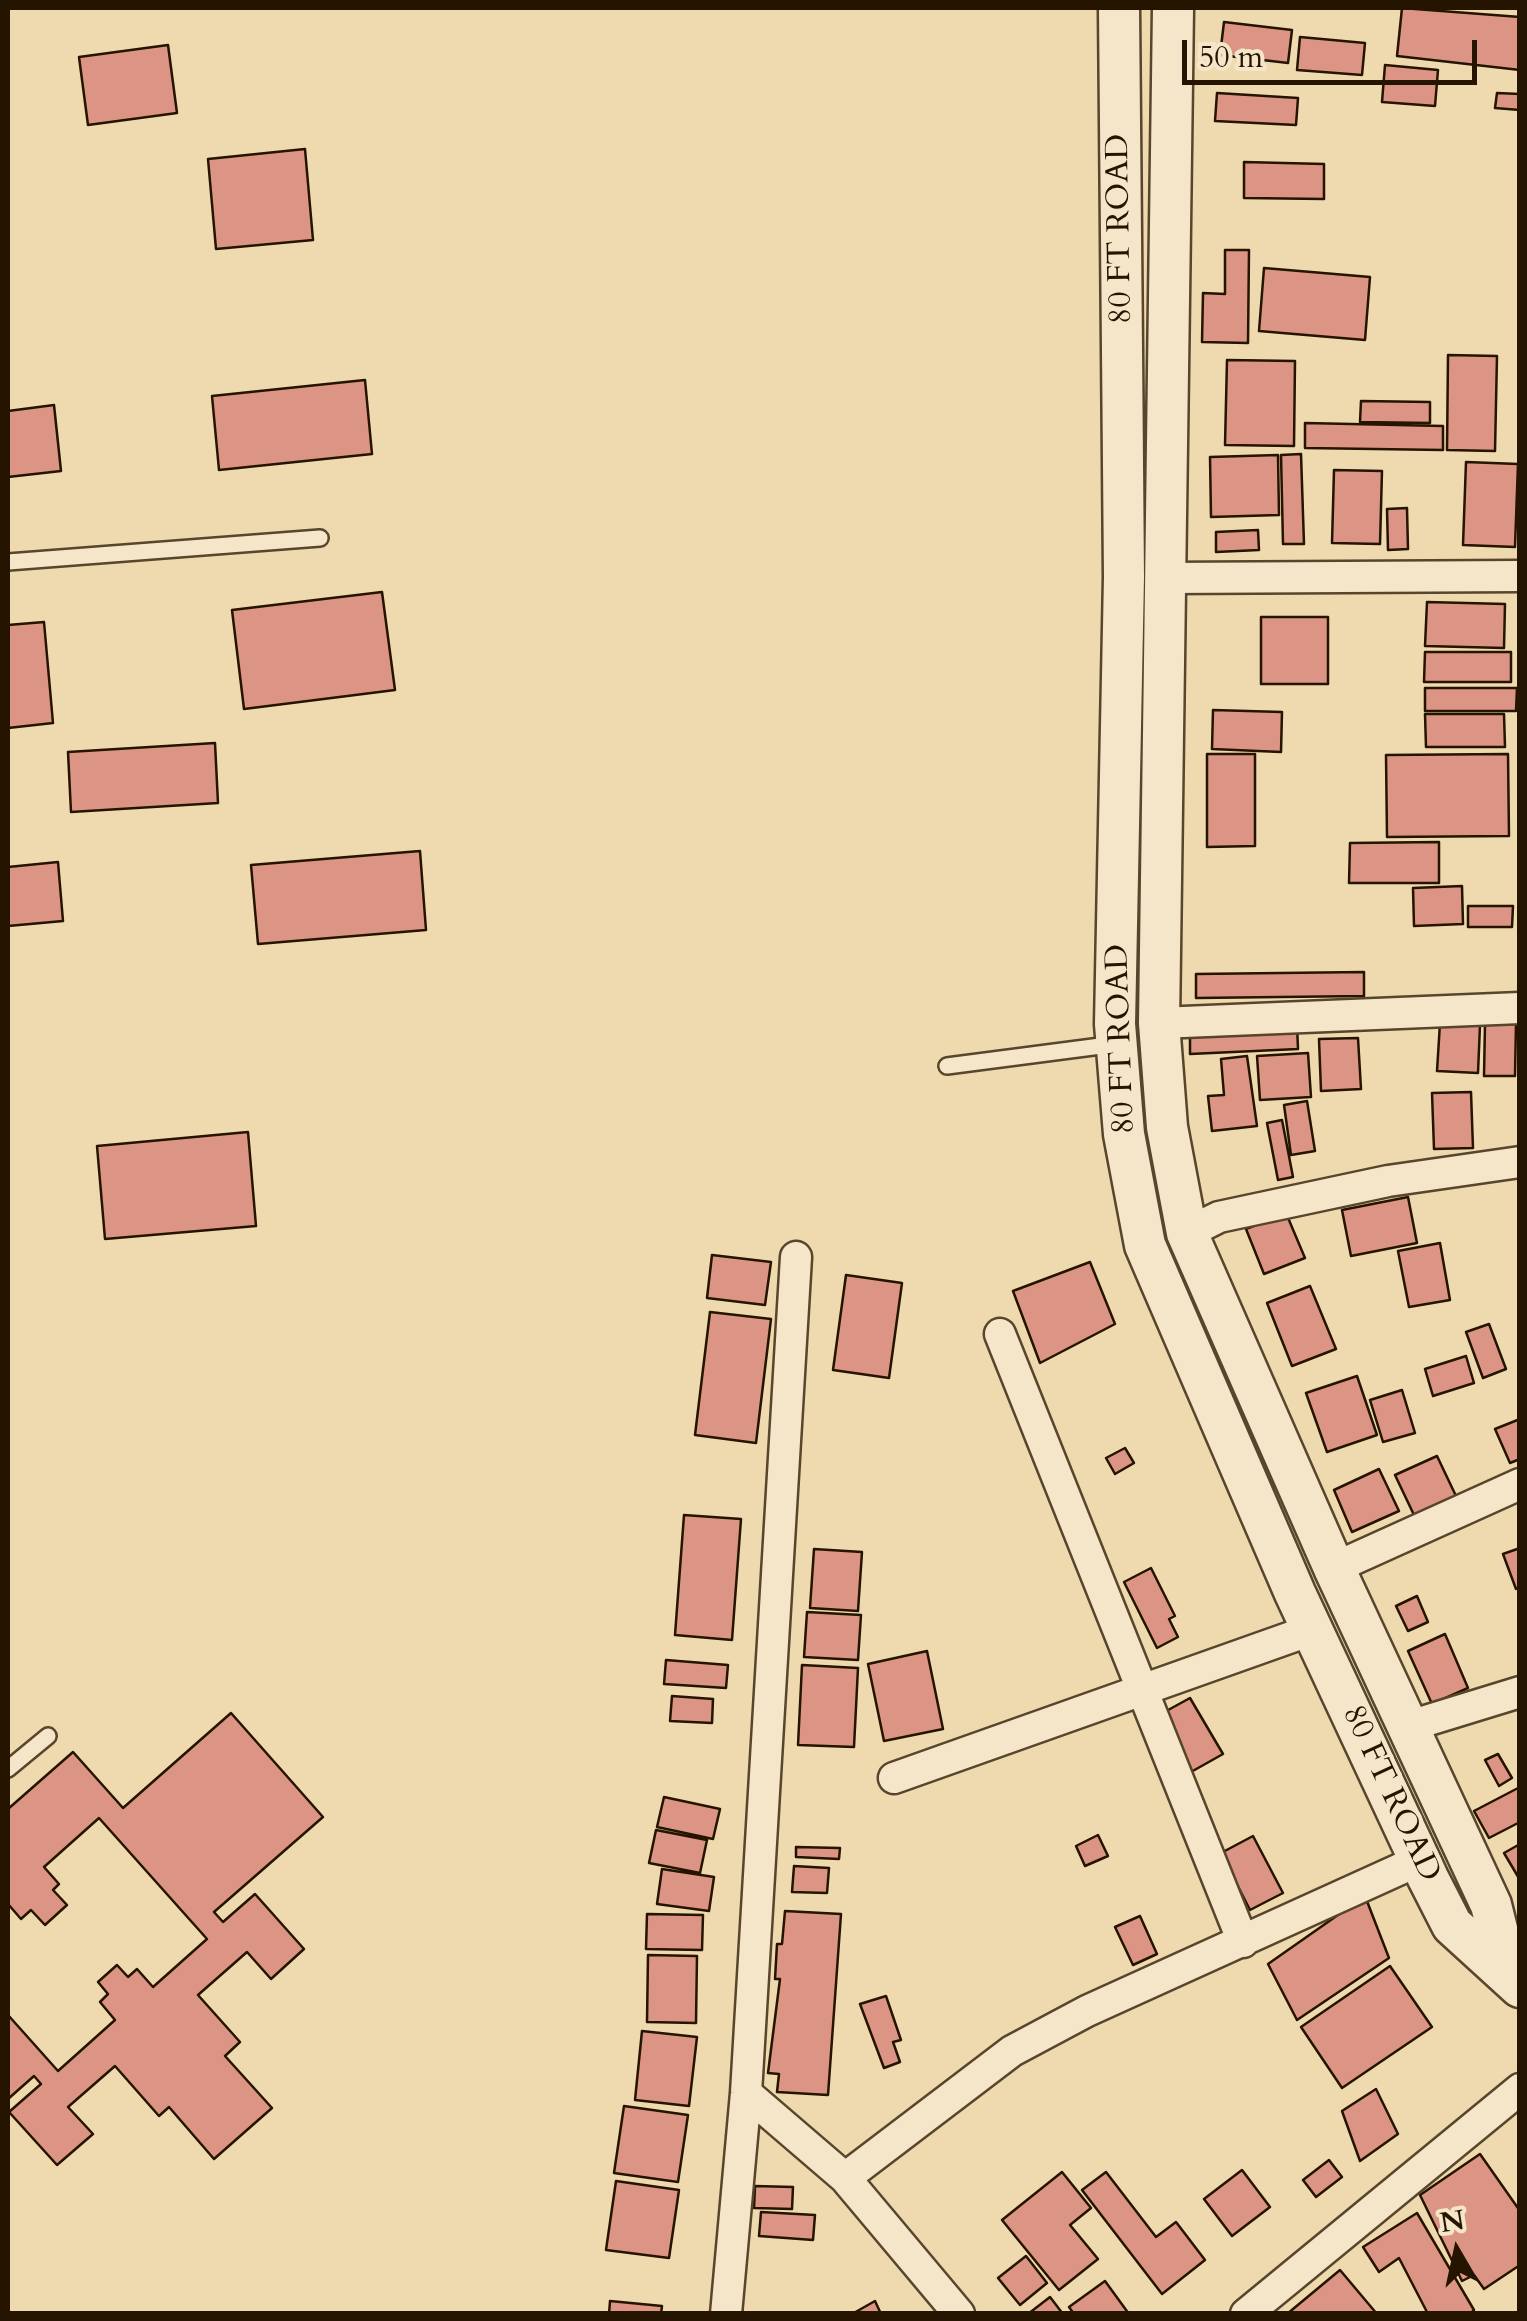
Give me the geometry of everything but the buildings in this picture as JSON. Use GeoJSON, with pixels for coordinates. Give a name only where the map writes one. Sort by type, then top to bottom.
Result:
{"type":"FeatureCollection","features":[{"type":"Feature","properties":{"kind":"street","name":"80 FT ROAD"},"geometry":{"type":"LineString","coordinates":[[1119,8],[1124,557],[1116,1044],[1124,1134],[1144,1246],[1452,1925],[1514,1982]]}},
{"type":"Feature","properties":{"kind":"street","name":"80 FT ROAD"},"geometry":{"type":"LineString","coordinates":[[1173,8],[1159,1023],[1167,1128],[1188,1233],[1334,1568],[1491,1904],[1514,1982]]}},
{"type":"Feature","properties":{"kind":"street"},"geometry":{"type":"LineString","coordinates":[[1168,578],[1520,576]]}},
{"type":"Feature","properties":{"kind":"street"},"geometry":{"type":"LineString","coordinates":[[1121,724],[1166,726]]}},
{"type":"Feature","properties":{"kind":"street"},"geometry":{"type":"LineString","coordinates":[[1159,1023],[1520,1008]]}},
{"type":"Feature","properties":{"kind":"street"},"geometry":{"type":"LineString","coordinates":[[1188,1233],[1219,1217],[1388,1181],[1520,1162]]}},
{"type":"Feature","properties":{"kind":"street"},"geometry":{"type":"LineString","coordinates":[[726,2314],[746,2094],[796,1257]]}},
{"type":"Feature","properties":{"kind":"street"},"geometry":{"type":"LineString","coordinates":[[1000,1334],[1243,1942]]}},
{"type":"Feature","properties":{"kind":"street"},"geometry":{"type":"LineString","coordinates":[[1334,1568],[1520,1484]]}},
{"type":"Feature","properties":{"kind":"street"},"geometry":{"type":"LineString","coordinates":[[894,1778],[1314,1628]]}},
{"type":"Feature","properties":{"kind":"street"},"geometry":{"type":"LineString","coordinates":[[1406,1727],[1520,1692]]}},
{"type":"Feature","properties":{"kind":"street"},"geometry":{"type":"LineString","coordinates":[[845,2178],[1012,2051],[1087,2011],[1420,1860]]}},
{"type":"Feature","properties":{"kind":"street"},"geometry":{"type":"LineString","coordinates":[[1246,2314],[1520,2089]]}},
{"type":"Feature","properties":{"kind":"street"},"geometry":{"type":"LineString","coordinates":[[746,2094],[845,2178],[959,2314]]}},
{"type":"Feature","properties":{"kind":"lane"},"geometry":{"type":"LineString","coordinates":[[8,562],[320,538]]}},
{"type":"Feature","properties":{"kind":"lane"},"geometry":{"type":"LineString","coordinates":[[947,1066],[1116,1044]]}},
{"type":"Feature","properties":{"kind":"lane"},"geometry":{"type":"LineString","coordinates":[[8,1768],[48,1736]]}}]}
